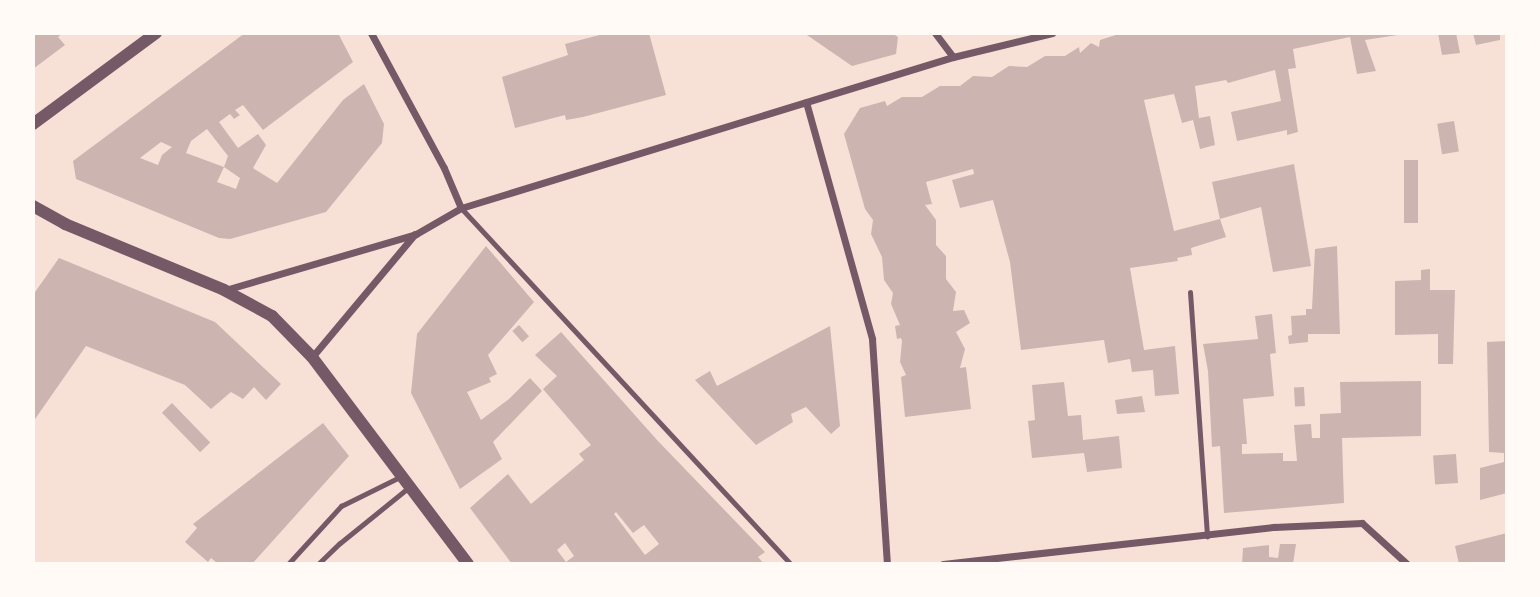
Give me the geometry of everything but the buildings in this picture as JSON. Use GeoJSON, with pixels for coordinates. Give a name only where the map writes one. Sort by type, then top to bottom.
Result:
{"type":"FeatureCollection","features":[{"type":"Feature","properties":{"kind":"street"},"geometry":{"type":"LineString","coordinates":[[33,124],[156,33]]}},
{"type":"Feature","properties":{"kind":"street"},"geometry":{"type":"LineString","coordinates":[[371,33],[444,168],[461,208]]}},
{"type":"Feature","properties":{"kind":"street"},"geometry":{"type":"LineString","coordinates":[[935,33],[953,57]]}},
{"type":"Feature","properties":{"kind":"street"},"geometry":{"type":"LineString","coordinates":[[224,290],[287,269],[415,234],[461,208],[953,57],[1052,33]]}},
{"type":"Feature","properties":{"kind":"street"},"geometry":{"type":"LineString","coordinates":[[806,102],[872,339],[887,564]]}},
{"type":"Feature","properties":{"kind":"street"},"geometry":{"type":"LineString","coordinates":[[33,206],[65,224],[224,290],[272,316],[312,357],[408,488],[468,564]]}},
{"type":"Feature","properties":{"kind":"street"},"geometry":{"type":"LineString","coordinates":[[312,357],[415,234]]}},
{"type":"Feature","properties":{"kind":"street"},"geometry":{"type":"LineString","coordinates":[[943,564],[1273,527],[1362,523],[1407,564]]}},
{"type":"Feature","properties":{"kind":"lane"},"geometry":{"type":"LineString","coordinates":[[461,208],[791,564]]}},
{"type":"Feature","properties":{"kind":"lane"},"geometry":{"type":"LineString","coordinates":[[1190,292],[1206,536]]}},
{"type":"Feature","properties":{"kind":"lane"},"geometry":{"type":"LineString","coordinates":[[288,564],[341,506],[400,477]]}},
{"type":"Feature","properties":{"kind":"lane"},"geometry":{"type":"LineString","coordinates":[[318,564],[340,542],[408,488]]}}]}
